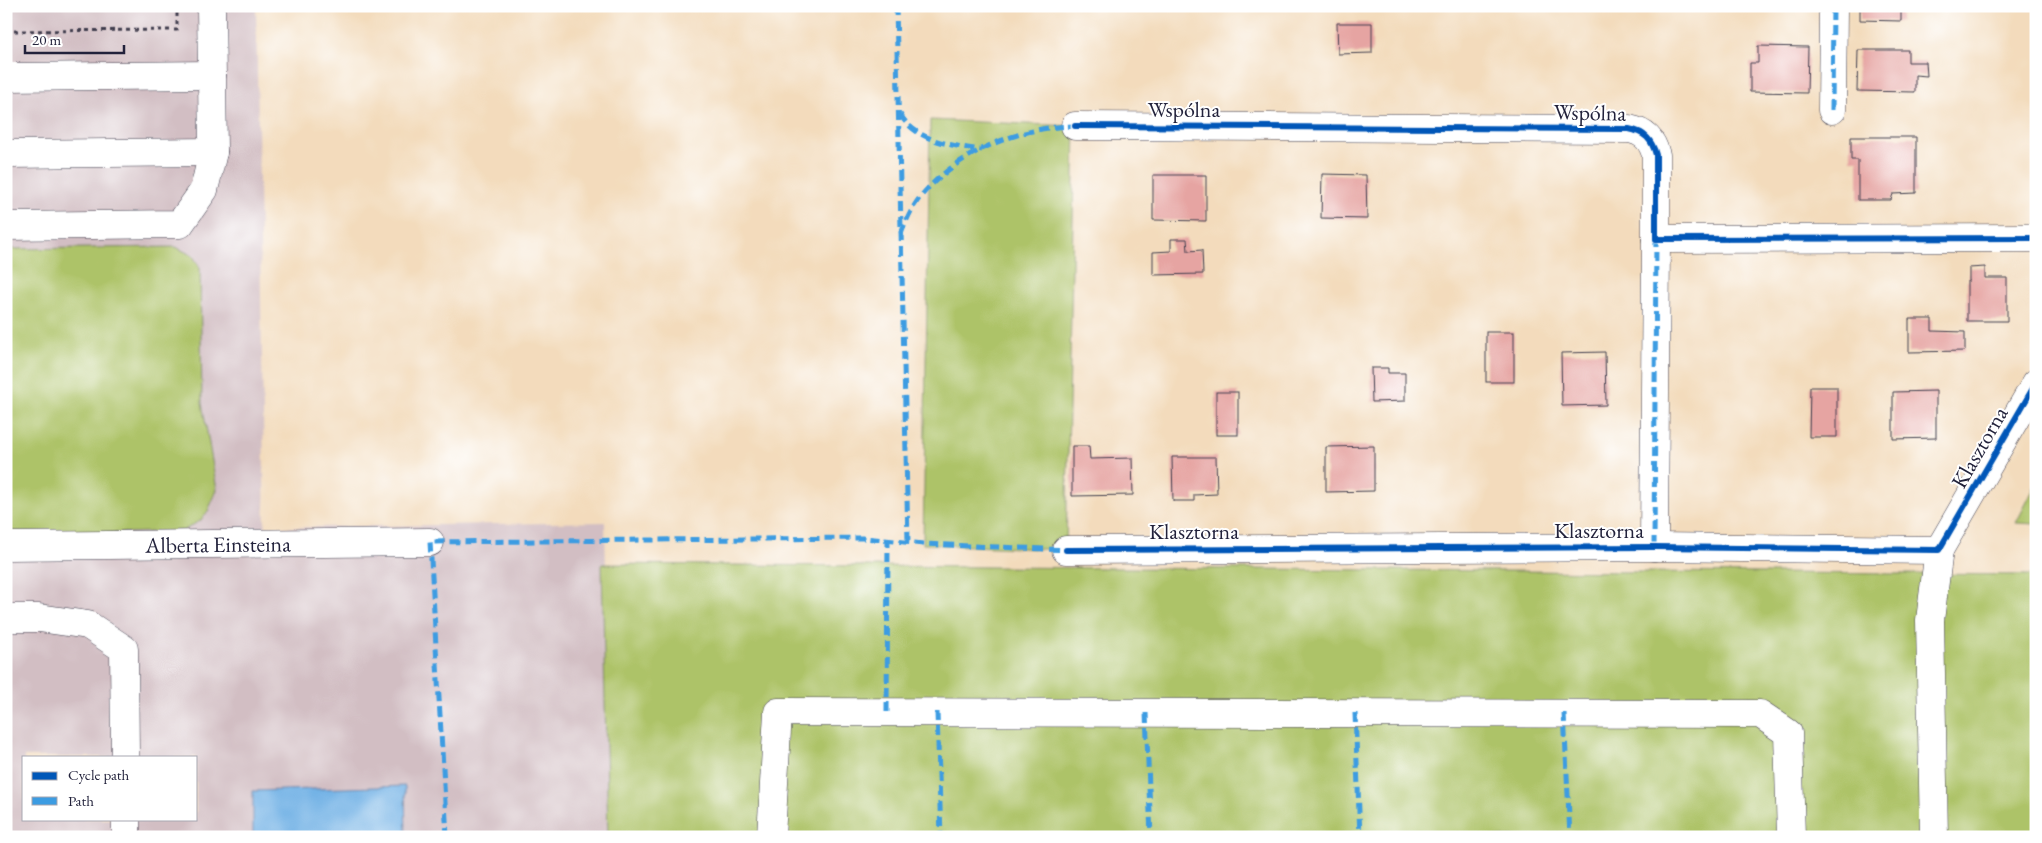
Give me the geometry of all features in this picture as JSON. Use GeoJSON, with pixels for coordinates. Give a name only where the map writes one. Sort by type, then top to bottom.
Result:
{"type":"FeatureCollection","features":[{"type":"Feature","properties":{"kind":"street"},"geometry":{"type":"LineString","coordinates":[[6,226],[180,224],[204,190],[213,152],[211,6]]}},
{"type":"Feature","properties":{"kind":"street"},"geometry":{"type":"LineString","coordinates":[[1832,110],[1834,6]]}},
{"type":"Feature","properties":{"kind":"street"},"geometry":{"type":"LineString","coordinates":[[6,77],[212,75]]}},
{"type":"Feature","properties":{"kind":"street","name":"Wspólna"},"geometry":{"type":"LineString","coordinates":[[1075,126],[1629,129],[1640,131],[1648,137],[1654,146],[1656,155],[1654,547]]}},
{"type":"Feature","properties":{"kind":"street"},"geometry":{"type":"LineString","coordinates":[[6,154],[213,152]]}},
{"type":"Feature","properties":{"kind":"street"},"geometry":{"type":"LineString","coordinates":[[1656,239],[2036,238]]}},
{"type":"Feature","properties":{"kind":"street","name":"Klasztorna"},"geometry":{"type":"LineString","coordinates":[[1066,550],[1654,547],[1939,550],[2036,383]]}},
{"type":"Feature","properties":{"kind":"street","name":"Alberta Einsteina"},"geometry":{"type":"LineString","coordinates":[[6,546],[430,542]]}},
{"type":"Feature","properties":{"kind":"street"},"geometry":{"type":"LineString","coordinates":[[1934,837],[1930,620],[1939,550]]}},
{"type":"Feature","properties":{"kind":"street"},"geometry":{"type":"LineString","coordinates":[[6,618],[39,618],[88,625],[124,650],[126,756]]}},
{"type":"Feature","properties":{"kind":"street"},"geometry":{"type":"LineString","coordinates":[[771,837],[778,712],[1760,714],[1788,733],[1791,837]]}},
{"type":"Feature","properties":{"kind":"street"},"geometry":{"type":"LineString","coordinates":[[126,820],[126,837]]}},
{"type":"Feature","properties":{"kind":"path"},"geometry":{"type":"LineString","coordinates":[[6,31],[177,30],[177,6]]}},
{"type":"Feature","properties":{"kind":"shaded area"},"geometry":{"type":"Polygon","coordinates":[[[6,6],[256,6],[265,528],[605,522],[611,837],[6,837],[6,6]]]}},
{"type":"Feature","properties":{"kind":"green space"},"geometry":{"type":"Polygon","coordinates":[[[930,120],[1075,126],[1066,550],[923,544],[930,120]]]}},
{"type":"Feature","properties":{"kind":"green space"},"geometry":{"type":"Polygon","coordinates":[[[176,247],[193,256],[200,268],[202,403],[217,490],[208,511],[201,520],[183,531],[6,537],[6,249],[176,247]]]}},
{"type":"Feature","properties":{"kind":"green space"},"geometry":{"type":"Polygon","coordinates":[[[2036,484],[2036,524],[2016,523],[2036,484]]]}},
{"type":"Feature","properties":{"kind":"green space"},"geometry":{"type":"Polygon","coordinates":[[[602,564],[2036,575],[2036,837],[608,837],[602,564]]]}},
{"type":"Feature","properties":{"kind":"water"},"geometry":{"type":"Polygon","coordinates":[[[405,786],[406,837],[253,837],[253,791],[405,786]]]}},
{"type":"Feature","properties":{"kind":"building"},"geometry":{"type":"Polygon","coordinates":[[[1860,6],[1901,6],[1901,21],[1860,20],[1860,6]]]}},
{"type":"Feature","properties":{"kind":"building"},"geometry":{"type":"Polygon","coordinates":[[[1337,23],[1372,23],[1372,53],[1338,54],[1337,23]]]}},
{"type":"Feature","properties":{"kind":"building"},"geometry":{"type":"Polygon","coordinates":[[[1758,46],[1808,47],[1807,93],[1750,92],[1750,63],[1758,63],[1758,46]]]}},
{"type":"Feature","properties":{"kind":"building"},"geometry":{"type":"Polygon","coordinates":[[[1858,50],[1908,50],[1908,62],[1926,62],[1927,76],[1915,75],[1915,92],[1857,91],[1858,50]]]}},
{"type":"Feature","properties":{"kind":"building"},"geometry":{"type":"Polygon","coordinates":[[[1851,137],[1916,137],[1916,193],[1893,194],[1891,200],[1858,200],[1858,160],[1851,160],[1851,137]]]}},
{"type":"Feature","properties":{"kind":"building"},"geometry":{"type":"Polygon","coordinates":[[[1322,174],[1366,175],[1367,219],[1321,218],[1322,174]]]}},
{"type":"Feature","properties":{"kind":"building"},"geometry":{"type":"Polygon","coordinates":[[[1153,175],[1206,175],[1206,221],[1153,220],[1153,175]]]}},
{"type":"Feature","properties":{"kind":"building"},"geometry":{"type":"Polygon","coordinates":[[[1171,239],[1187,239],[1188,251],[1202,250],[1203,274],[1153,275],[1153,252],[1171,251],[1171,239]]]}},
{"type":"Feature","properties":{"kind":"building"},"geometry":{"type":"Polygon","coordinates":[[[1985,267],[1985,278],[2007,278],[2007,321],[1967,321],[1967,281],[1969,281],[1969,268],[1985,267]]]}},
{"type":"Feature","properties":{"kind":"building"},"geometry":{"type":"Polygon","coordinates":[[[1909,319],[1932,319],[1932,331],[1965,332],[1965,351],[1909,352],[1909,319]]]}},
{"type":"Feature","properties":{"kind":"building"},"geometry":{"type":"Polygon","coordinates":[[[1486,332],[1514,332],[1514,382],[1486,382],[1486,332]]]}},
{"type":"Feature","properties":{"kind":"building"},"geometry":{"type":"Polygon","coordinates":[[[1605,352],[1606,405],[1562,406],[1561,353],[1605,352]]]}},
{"type":"Feature","properties":{"kind":"building"},"geometry":{"type":"Polygon","coordinates":[[[1371,368],[1388,368],[1388,373],[1405,373],[1405,401],[1372,402],[1371,368]]]}},
{"type":"Feature","properties":{"kind":"building"},"geometry":{"type":"Polygon","coordinates":[[[1810,387],[1837,387],[1837,437],[1809,437],[1810,387]]]}},
{"type":"Feature","properties":{"kind":"building"},"geometry":{"type":"Polygon","coordinates":[[[1936,391],[1936,438],[1893,439],[1893,392],[1936,391]]]}},
{"type":"Feature","properties":{"kind":"building"},"geometry":{"type":"Polygon","coordinates":[[[1216,392],[1238,392],[1238,435],[1216,435],[1216,392]]]}},
{"type":"Feature","properties":{"kind":"building"},"geometry":{"type":"Polygon","coordinates":[[[1072,446],[1089,446],[1090,459],[1132,458],[1133,495],[1072,496],[1072,446]]]}},
{"type":"Feature","properties":{"kind":"building"},"geometry":{"type":"Polygon","coordinates":[[[1374,446],[1374,491],[1326,492],[1326,447],[1374,446]]]}},
{"type":"Feature","properties":{"kind":"building"},"geometry":{"type":"Polygon","coordinates":[[[1172,457],[1216,457],[1217,494],[1194,495],[1194,501],[1173,501],[1172,457]]]}},
{"type":"Feature","properties":{"kind":"marked path"},"geometry":{"type":"LineString","coordinates":[[896,6],[908,542]]}},
{"type":"Feature","properties":{"kind":"marked path"},"geometry":{"type":"LineString","coordinates":[[1832,110],[1833,6]]}},
{"type":"Feature","properties":{"kind":"marked path"},"geometry":{"type":"LineString","coordinates":[[900,114],[915,130],[936,141],[982,150]]}},
{"type":"Feature","properties":{"kind":"marked path"},"geometry":{"type":"LineString","coordinates":[[901,234],[912,209],[921,196],[936,180],[972,154],[992,144],[1035,130],[1079,126]]}},
{"type":"Feature","properties":{"kind":"marked path"},"geometry":{"type":"LineString","coordinates":[[1654,547],[1656,239]]}},
{"type":"Feature","properties":{"kind":"marked path"},"geometry":{"type":"LineString","coordinates":[[447,837],[430,542],[865,538],[923,544],[1070,550]]}},
{"type":"Feature","properties":{"kind":"marked path"},"geometry":{"type":"LineString","coordinates":[[887,712],[888,541]]}},
{"type":"Feature","properties":{"kind":"marked path"},"geometry":{"type":"LineString","coordinates":[[937,712],[941,837]]}},
{"type":"Feature","properties":{"kind":"marked path"},"geometry":{"type":"LineString","coordinates":[[1146,713],[1151,837]]}},
{"type":"Feature","properties":{"kind":"marked path"},"geometry":{"type":"LineString","coordinates":[[1355,713],[1360,837]]}},
{"type":"Feature","properties":{"kind":"marked path"},"geometry":{"type":"LineString","coordinates":[[1564,713],[1570,837]]}},
{"type":"Feature","properties":{"kind":"cycle path"},"geometry":{"type":"LineString","coordinates":[[1075,126],[1629,129],[1644,135],[1652,145],[1656,155],[1656,239],[2036,238]]}},
{"type":"Feature","properties":{"kind":"cycle path"},"geometry":{"type":"LineString","coordinates":[[1066,550],[1654,547],[1939,550],[2036,383]]}}]}
